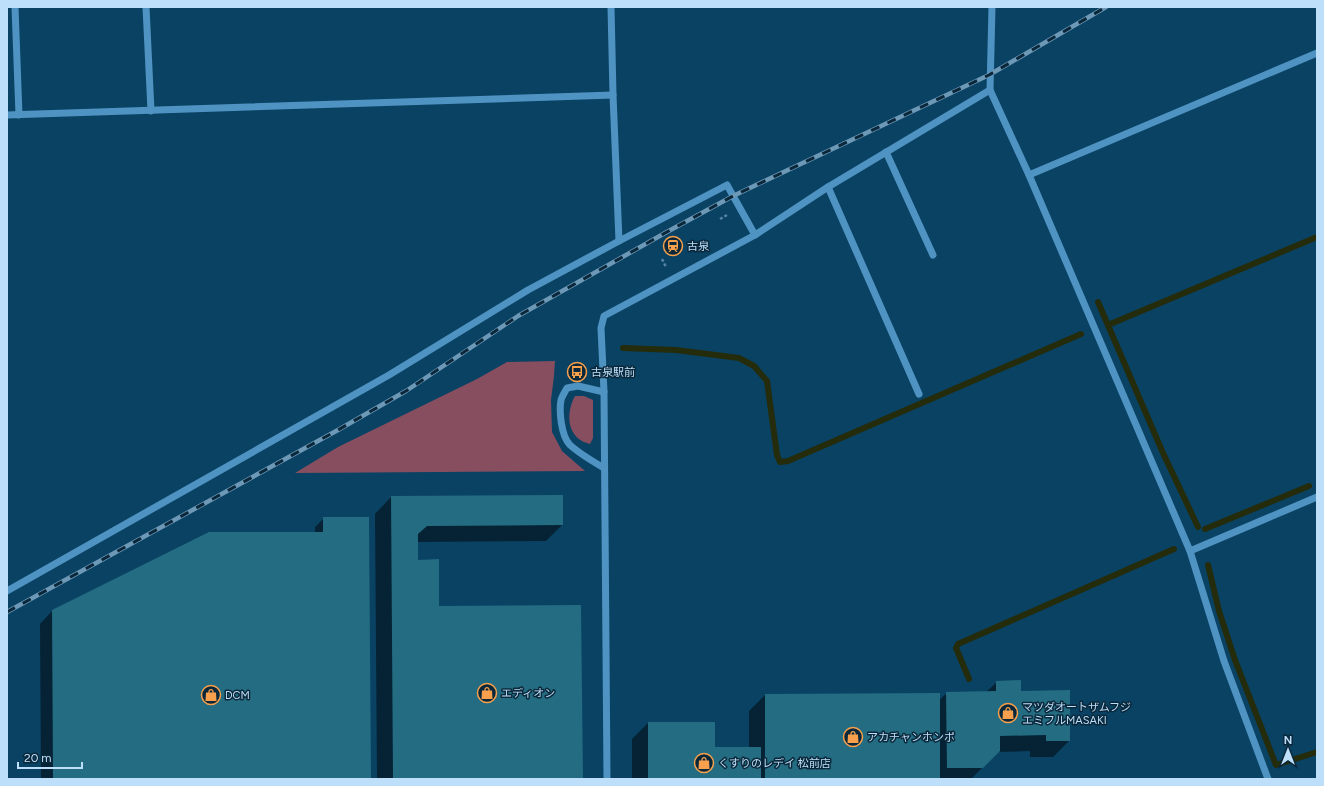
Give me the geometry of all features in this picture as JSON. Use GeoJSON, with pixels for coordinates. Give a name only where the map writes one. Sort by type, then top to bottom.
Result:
{"type":"FeatureCollection","features":[{"type":"Feature","properties":{"kind":"street"},"geometry":{"type":"LineString","coordinates":[[15,7],[19,115]]}},
{"type":"Feature","properties":{"kind":"street"},"geometry":{"type":"LineString","coordinates":[[146,7],[151,111]]}},
{"type":"Feature","properties":{"kind":"street"},"geometry":{"type":"LineString","coordinates":[[611,7],[619,241]]}},
{"type":"Feature","properties":{"kind":"street"},"geometry":{"type":"LineString","coordinates":[[992,7],[990,90],[1029,175],[1190,552],[1224,661],[1268,779]]}},
{"type":"Feature","properties":{"kind":"street"},"geometry":{"type":"LineString","coordinates":[[1029,175],[1317,53]]}},
{"type":"Feature","properties":{"kind":"street"},"geometry":{"type":"LineString","coordinates":[[607,779],[604,392],[601,328],[604,316],[755,235],[828,187],[990,90]]}},
{"type":"Feature","properties":{"kind":"street"},"geometry":{"type":"LineString","coordinates":[[7,116],[613,95]]}},
{"type":"Feature","properties":{"kind":"street"},"geometry":{"type":"LineString","coordinates":[[886,152],[933,255]]}},
{"type":"Feature","properties":{"kind":"street"},"geometry":{"type":"LineString","coordinates":[[7,591],[389,375],[528,290],[727,185],[755,235]]}},
{"type":"Feature","properties":{"kind":"street"},"geometry":{"type":"LineString","coordinates":[[828,187],[919,394]]}},
{"type":"Feature","properties":{"kind":"street"},"geometry":{"type":"LineString","coordinates":[[604,392],[578,386],[567,388],[562,399],[560,412],[562,428],[568,444],[604,468]]}},
{"type":"Feature","properties":{"kind":"street"},"geometry":{"type":"LineString","coordinates":[[1190,552],[1317,497]]}},
{"type":"Feature","properties":{"kind":"path"},"geometry":{"type":"LineString","coordinates":[[662,260],[666,267]]}},
{"type":"Feature","properties":{"kind":"shaded area"},"geometry":{"type":"Polygon","coordinates":[[[555,361],[551,400],[552,432],[562,451],[585,471],[295,473],[338,447],[477,379],[507,362],[555,361]]]}},
{"type":"Feature","properties":{"kind":"shaded area"},"geometry":{"type":"Polygon","coordinates":[[[575,396],[584,396],[593,400],[593,438],[590,444],[577,437],[570,425],[570,410],[575,396]]]}},
{"type":"Feature","properties":{"kind":"building","name":"エディオン"},"geometry":{"type":"Polygon","coordinates":[[[563,495],[563,525],[427,526],[418,534],[418,560],[439,559],[439,606],[581,605],[583,779],[393,779],[391,496],[563,495]]]}},
{"type":"Feature","properties":{"kind":"building","name":"DCM"},"geometry":{"type":"Polygon","coordinates":[[[323,517],[369,517],[371,779],[53,779],[52,610],[209,532],[323,532],[323,517]]]}},
{"type":"Feature","properties":{"kind":"building","name":"マツダオートザムフジ エミフルMASAKI"},"geometry":{"type":"Polygon","coordinates":[[[1021,680],[1021,691],[1070,690],[1070,741],[1046,741],[1046,735],[1000,736],[1000,751],[983,768],[947,768],[946,692],[996,691],[996,681],[1021,680]]]}},
{"type":"Feature","properties":{"kind":"building","name":"アカチャンホンポ"},"geometry":{"type":"Polygon","coordinates":[[[940,693],[940,779],[765,779],[765,694],[940,693]]]}},
{"type":"Feature","properties":{"kind":"building","name":"くすりのレデイ 松前店"},"geometry":{"type":"Polygon","coordinates":[[[648,722],[715,722],[715,747],[761,747],[761,779],[648,779],[648,722]]]}},
{"type":"Feature","properties":{"kind":"waterway"},"geometry":{"type":"LineString","coordinates":[[1108,325],[1317,237]]}},
{"type":"Feature","properties":{"kind":"waterway"},"geometry":{"type":"LineString","coordinates":[[1098,302],[1163,453],[1198,527]]}},
{"type":"Feature","properties":{"kind":"waterway"},"geometry":{"type":"LineString","coordinates":[[623,348],[676,350],[739,358],[754,366],[767,381],[777,455],[780,462],[788,461],[1081,334]]}},
{"type":"Feature","properties":{"kind":"waterway"},"geometry":{"type":"LineString","coordinates":[[1205,529],[1309,486]]}},
{"type":"Feature","properties":{"kind":"waterway"},"geometry":{"type":"LineString","coordinates":[[969,679],[956,648],[958,644],[1174,549]]}},
{"type":"Feature","properties":{"kind":"waterway"},"geometry":{"type":"LineString","coordinates":[[1208,565],[1219,611],[1235,660],[1276,765],[1317,752]]}},
{"type":"Feature","properties":{"kind":"railway"},"geometry":{"type":"LineString","coordinates":[[7,612],[406,391],[518,316],[665,233],[733,196],[989,75],[1106,7]]}},
{"type":"Feature","properties":{"kind":"place","name":"古泉"},"geometry":{"type":"Point","coordinates":[673,246]}},
{"type":"Feature","properties":{"kind":"place","name":"古泉駅前"},"geometry":{"type":"Point","coordinates":[577,372]}},
{"type":"Feature","properties":{"kind":"place","name":"エディオン"},"geometry":{"type":"Point","coordinates":[487,693]}},
{"type":"Feature","properties":{"kind":"place","name":"DCM"},"geometry":{"type":"Point","coordinates":[211,695]}},
{"type":"Feature","properties":{"kind":"place","name":"マツダオートザムフジ エミフルMASAKI"},"geometry":{"type":"Point","coordinates":[1008,713]}},
{"type":"Feature","properties":{"kind":"place","name":"アカチャンホンポ"},"geometry":{"type":"Point","coordinates":[853,737]}},
{"type":"Feature","properties":{"kind":"place","name":"くすりのレデイ 松前店"},"geometry":{"type":"Point","coordinates":[704,763]}}]}
